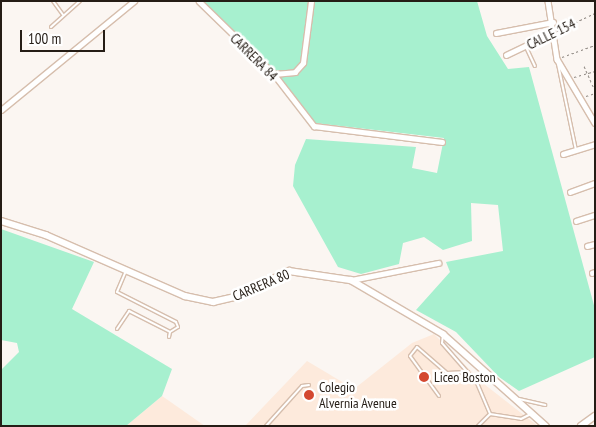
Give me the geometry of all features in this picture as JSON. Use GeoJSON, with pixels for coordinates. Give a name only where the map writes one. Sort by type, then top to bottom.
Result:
{"type":"FeatureCollection","features":[{"type":"Feature","properties":{"kind":"street"},"geometry":{"type":"LineString","coordinates":[[1,110],[134,1]]}},
{"type":"Feature","properties":{"kind":"street","name":"CARRERA 84"},"geometry":{"type":"LineString","coordinates":[[199,1],[274,74],[309,123],[359,134],[442,142]]}},
{"type":"Feature","properties":{"kind":"street"},"geometry":{"type":"LineString","coordinates":[[274,74],[295,72],[303,63],[311,1]]}},
{"type":"Feature","properties":{"kind":"street"},"geometry":{"type":"LineString","coordinates":[[548,1],[553,22],[552,33],[557,59],[566,79],[583,98],[595,123]]}},
{"type":"Feature","properties":{"kind":"street"},"geometry":{"type":"LineString","coordinates":[[496,32],[553,22]]}},
{"type":"Feature","properties":{"kind":"street","name":"CALLE 154"},"geometry":{"type":"LineString","coordinates":[[506,55],[552,33]]}},
{"type":"Feature","properties":{"kind":"street"},"geometry":{"type":"LineString","coordinates":[[563,154],[595,144]]}},
{"type":"Feature","properties":{"kind":"street"},"geometry":{"type":"LineString","coordinates":[[570,192],[595,183]]}},
{"type":"Feature","properties":{"kind":"street"},"geometry":{"type":"LineString","coordinates":[[576,221],[595,215]]}},
{"type":"Feature","properties":{"kind":"street","name":"CARRERA 80"},"geometry":{"type":"LineString","coordinates":[[1,221],[46,235],[125,273],[184,296],[213,302],[240,296],[289,271],[351,280],[443,334],[511,398],[546,426]]}},
{"type":"Feature","properties":{"kind":"street"},"geometry":{"type":"LineString","coordinates":[[587,246],[595,244]]}},
{"type":"Feature","properties":{"kind":"street"},"geometry":{"type":"LineString","coordinates":[[351,280],[438,263]]}},
{"type":"Feature","properties":{"kind":"street"},"geometry":{"type":"LineString","coordinates":[[581,426],[595,416]]}},
{"type":"Feature","properties":{"kind":"lane"},"geometry":{"type":"LineString","coordinates":[[53,1],[62,15]]}},
{"type":"Feature","properties":{"kind":"lane"},"geometry":{"type":"LineString","coordinates":[[51,27],[62,15],[80,1]]}},
{"type":"Feature","properties":{"kind":"lane"},"geometry":{"type":"LineString","coordinates":[[526,47],[534,66]]}},
{"type":"Feature","properties":{"kind":"lane"},"geometry":{"type":"LineString","coordinates":[[557,59],[576,150]]}},
{"type":"Feature","properties":{"kind":"lane"},"geometry":{"type":"LineString","coordinates":[[125,273],[117,292],[176,322],[178,327],[170,332],[169,337]]}},
{"type":"Feature","properties":{"kind":"lane"},"geometry":{"type":"LineString","coordinates":[[117,329],[129,311],[170,332]]}},
{"type":"Feature","properties":{"kind":"lane"},"geometry":{"type":"LineString","coordinates":[[443,334],[442,343],[468,372],[490,414]]}},
{"type":"Feature","properties":{"kind":"lane"},"geometry":{"type":"LineString","coordinates":[[439,396],[410,356],[417,347],[447,373],[468,372]]}},
{"type":"Feature","properties":{"kind":"lane"},"geometry":{"type":"LineString","coordinates":[[266,426],[302,386],[309,385]]}},
{"type":"Feature","properties":{"kind":"lane"},"geometry":{"type":"LineString","coordinates":[[511,398],[546,405]]}},
{"type":"Feature","properties":{"kind":"lane"},"geometry":{"type":"LineString","coordinates":[[490,414],[521,419],[532,413]]}},
{"type":"Feature","properties":{"kind":"lane"},"geometry":{"type":"LineString","coordinates":[[478,426],[490,414]]}},
{"type":"Feature","properties":{"kind":"path","name":"CALLE 154"},"geometry":{"type":"LineString","coordinates":[[552,33],[595,13]]}},
{"type":"Feature","properties":{"kind":"path"},"geometry":{"type":"LineString","coordinates":[[557,59],[595,45]]}},
{"type":"Feature","properties":{"kind":"path"},"geometry":{"type":"LineString","coordinates":[[583,98],[595,92],[584,66]]}},
{"type":"Feature","properties":{"kind":"path"},"geometry":{"type":"LineString","coordinates":[[566,79],[595,71]]}},
{"type":"Feature","properties":{"kind":"shaded area","name":"Liceo Boston"},"geometry":{"type":"Polygon","coordinates":[[[434,334],[484,384],[538,426],[245,426],[307,361],[354,389],[412,343],[434,334]]]}},
{"type":"Feature","properties":{"kind":"shaded area"},"geometry":{"type":"Polygon","coordinates":[[[162,396],[205,426],[126,426],[162,396]]]}},
{"type":"Feature","properties":{"kind":"green space"},"geometry":{"type":"Polygon","coordinates":[[[203,1],[477,1],[487,36],[508,69],[529,67],[595,309],[595,357],[519,391],[499,377],[456,332],[416,310],[450,272],[446,262],[503,251],[498,205],[471,203],[472,241],[443,250],[424,237],[403,243],[399,264],[361,274],[338,267],[293,186],[295,165],[306,139],[416,147],[412,168],[437,173],[444,138],[315,123],[280,77],[203,1]]]}},
{"type":"Feature","properties":{"kind":"green space"},"geometry":{"type":"Polygon","coordinates":[[[1,229],[94,262],[72,309],[172,369],[162,396],[126,426],[1,426],[1,370],[19,352],[17,343],[1,340],[1,229]]]}},
{"type":"Feature","properties":{"kind":"place","name":"Liceo Boston"},"geometry":{"type":"Point","coordinates":[424,377]}},
{"type":"Feature","properties":{"kind":"place","name":"Colegio Alvernia Avenue"},"geometry":{"type":"Point","coordinates":[309,395]}}]}
